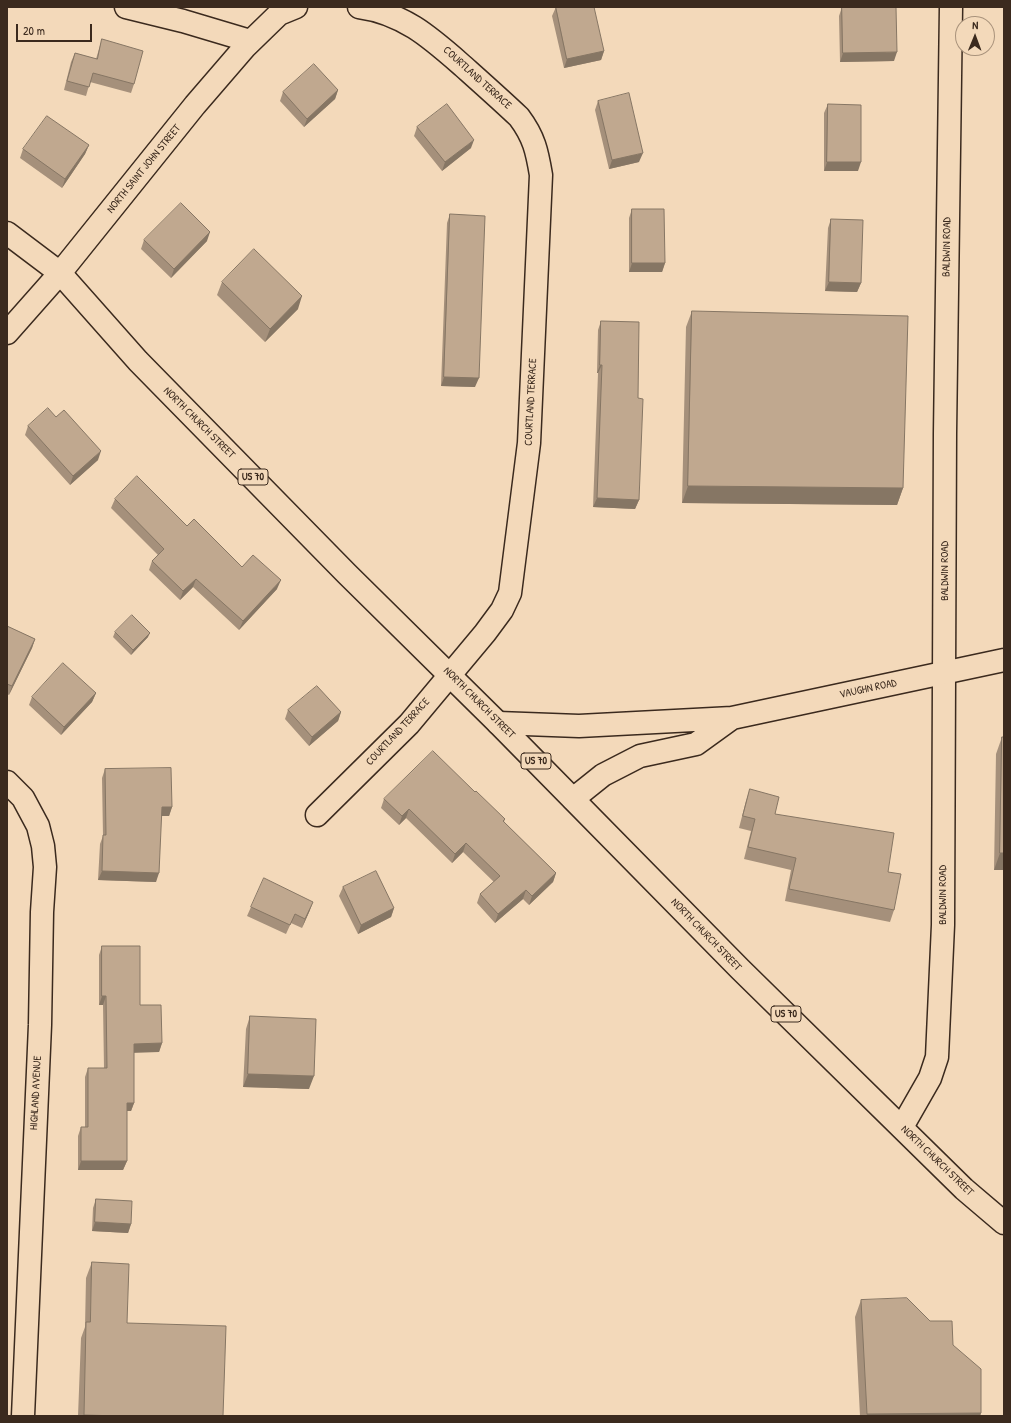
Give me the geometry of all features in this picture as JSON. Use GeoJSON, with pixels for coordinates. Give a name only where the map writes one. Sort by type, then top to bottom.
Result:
{"type":"FeatureCollection","features":[{"type":"Feature","properties":{"kind":"street"},"geometry":{"type":"LineString","coordinates":[[126,7],[183,21],[250,41]]}},
{"type":"Feature","properties":{"kind":"street","name":"COURTLAND TERRACE"},"geometry":{"type":"LineString","coordinates":[[317,815],[409,724],[486,633],[502,610],[510,592],[530,443],[541,175],[537,148],[530,131],[520,117],[427,34],[406,22],[371,8],[359,7]]}},
{"type":"Feature","properties":{"kind":"street","name":"BALDWIN ROAD"},"geometry":{"type":"LineString","coordinates":[[902,1127],[930,1078],[937,1057],[943,925],[945,433],[951,7]]}},
{"type":"Feature","properties":{"kind":"street","name":"NORTH SAINT JOHN STREET"},"geometry":{"type":"LineString","coordinates":[[7,333],[60,273],[195,105],[250,41],[283,9]]}},
{"type":"Feature","properties":{"kind":"street","name":"NORTH CHURCH STREET"},"geometry":{"type":"LineString","coordinates":[[7,233],[60,273],[138,361],[347,574],[450,674],[740,969],[964,1189],[1004,1223]]}},
{"type":"Feature","properties":{"kind":"street","name":"VAUGHN ROAD"},"geometry":{"type":"LineString","coordinates":[[498,723],[578,726],[732,718],[1004,660]]}},
{"type":"Feature","properties":{"kind":"street","name":"VAUGHN ROAD"},"geometry":{"type":"LineString","coordinates":[[573,799],[603,775],[640,756],[696,744],[732,718]]}},
{"type":"Feature","properties":{"kind":"street","name":"HIGHLAND AVENUE"},"geometry":{"type":"LineString","coordinates":[[7,782],[23,798],[38,826],[43,846],[45,867],[42,912],[40,1025],[23,1416]]}},
{"type":"Feature","properties":{"kind":"building"},"geometry":{"type":"Polygon","coordinates":[[[556,7],[594,7],[604,51],[567,59],[556,7]]]}},
{"type":"Feature","properties":{"kind":"building"},"geometry":{"type":"Polygon","coordinates":[[[842,7],[896,7],[897,52],[843,53],[842,7]]]}},
{"type":"Feature","properties":{"kind":"building"},"geometry":{"type":"Polygon","coordinates":[[[102,39],[143,51],[134,84],[93,73],[89,87],[67,81],[75,53],[97,59],[102,39]]]}},
{"type":"Feature","properties":{"kind":"building"},"geometry":{"type":"Polygon","coordinates":[[[314,64],[338,90],[307,119],[283,92],[314,64]]]}},
{"type":"Feature","properties":{"kind":"building"},"geometry":{"type":"Polygon","coordinates":[[[629,93],[643,153],[612,160],[598,101],[629,93]]]}},
{"type":"Feature","properties":{"kind":"building"},"geometry":{"type":"Polygon","coordinates":[[[447,104],[474,140],[445,162],[417,127],[447,104]]]}},
{"type":"Feature","properties":{"kind":"building"},"geometry":{"type":"Polygon","coordinates":[[[828,104],[861,105],[861,162],[827,162],[828,104]]]}},
{"type":"Feature","properties":{"kind":"building"},"geometry":{"type":"Polygon","coordinates":[[[47,116],[89,145],[65,179],[23,149],[47,116]]]}},
{"type":"Feature","properties":{"kind":"building"},"geometry":{"type":"Polygon","coordinates":[[[181,203],[210,232],[174,269],[144,240],[181,203]]]}},
{"type":"Feature","properties":{"kind":"building"},"geometry":{"type":"Polygon","coordinates":[[[632,209],[664,209],[665,263],[632,263],[632,209]]]}},
{"type":"Feature","properties":{"kind":"building"},"geometry":{"type":"Polygon","coordinates":[[[450,214],[485,216],[479,378],[444,377],[450,214]]]}},
{"type":"Feature","properties":{"kind":"building"},"geometry":{"type":"Polygon","coordinates":[[[831,219],[863,220],[861,283],[829,282],[831,219]]]}},
{"type":"Feature","properties":{"kind":"building"},"geometry":{"type":"Polygon","coordinates":[[[254,249],[302,296],[270,329],[222,282],[254,249]]]}},
{"type":"Feature","properties":{"kind":"building"},"geometry":{"type":"Polygon","coordinates":[[[692,311],[908,316],[903,488],[688,486],[692,311]]]}},
{"type":"Feature","properties":{"kind":"building"},"geometry":{"type":"Polygon","coordinates":[[[601,321],[639,322],[638,398],[643,399],[639,500],[597,498],[602,365],[600,365],[601,321]]]}},
{"type":"Feature","properties":{"kind":"building"},"geometry":{"type":"Polygon","coordinates":[[[48,408],[56,417],[64,410],[101,451],[73,476],[28,426],[48,408]]]}},
{"type":"Feature","properties":{"kind":"building"},"geometry":{"type":"Polygon","coordinates":[[[137,476],[187,526],[194,519],[242,567],[253,555],[281,580],[243,621],[196,579],[183,591],[152,561],[164,549],[115,499],[137,476]]]}},
{"type":"Feature","properties":{"kind":"building"},"geometry":{"type":"Polygon","coordinates":[[[132,615],[150,633],[133,650],[115,632],[132,615]]]}},
{"type":"Feature","properties":{"kind":"building"},"geometry":{"type":"Polygon","coordinates":[[[7,626],[35,639],[12,686],[7,684],[7,626]]]}},
{"type":"Feature","properties":{"kind":"building"},"geometry":{"type":"Polygon","coordinates":[[[63,663],[96,693],[64,727],[32,697],[63,663]]]}},
{"type":"Feature","properties":{"kind":"building"},"geometry":{"type":"Polygon","coordinates":[[[317,686],[341,712],[312,737],[288,710],[317,686]]]}},
{"type":"Feature","properties":{"kind":"building"},"geometry":{"type":"Polygon","coordinates":[[[1002,737],[1004,737],[1004,853],[1000,853],[1002,737]]]}},
{"type":"Feature","properties":{"kind":"building"},"geometry":{"type":"Polygon","coordinates":[[[433,751],[505,819],[503,821],[556,873],[532,896],[526,890],[498,914],[480,894],[500,876],[466,843],[455,854],[409,809],[402,816],[384,799],[433,751]]]}},
{"type":"Feature","properties":{"kind":"building"},"geometry":{"type":"Polygon","coordinates":[[[171,768],[172,807],[162,807],[159,873],[102,871],[103,835],[106,835],[105,769],[171,768]]]}},
{"type":"Feature","properties":{"kind":"building"},"geometry":{"type":"Polygon","coordinates":[[[750,789],[779,797],[775,814],[894,833],[888,872],[901,874],[894,910],[789,889],[796,858],[748,847],[755,819],[743,816],[750,789]]]}},
{"type":"Feature","properties":{"kind":"building"},"geometry":{"type":"Polygon","coordinates":[[[376,871],[394,908],[361,925],[343,887],[376,871]]]}},
{"type":"Feature","properties":{"kind":"building"},"geometry":{"type":"Polygon","coordinates":[[[264,878],[313,902],[305,919],[295,914],[290,925],[251,907],[264,878]]]}},
{"type":"Feature","properties":{"kind":"building"},"geometry":{"type":"Polygon","coordinates":[[[102,946],[140,946],[140,1005],[161,1005],[162,1043],[134,1044],[134,1103],[127,1103],[127,1161],[81,1161],[81,1127],[88,1127],[88,1068],[107,1068],[106,996],[102,996],[102,946]]]}},
{"type":"Feature","properties":{"kind":"building"},"geometry":{"type":"Polygon","coordinates":[[[250,1016],[316,1019],[314,1076],[248,1074],[250,1016]]]}},
{"type":"Feature","properties":{"kind":"building"},"geometry":{"type":"Polygon","coordinates":[[[96,1199],[132,1201],[131,1224],[95,1222],[96,1199]]]}},
{"type":"Feature","properties":{"kind":"building"},"geometry":{"type":"Polygon","coordinates":[[[92,1262],[129,1264],[127,1323],[226,1326],[223,1416],[84,1415],[86,1322],[90,1322],[92,1262]]]}},
{"type":"Feature","properties":{"kind":"building"},"geometry":{"type":"Polygon","coordinates":[[[907,1298],[930,1321],[952,1321],[953,1345],[981,1369],[981,1413],[867,1414],[861,1300],[907,1298]]]}}]}
